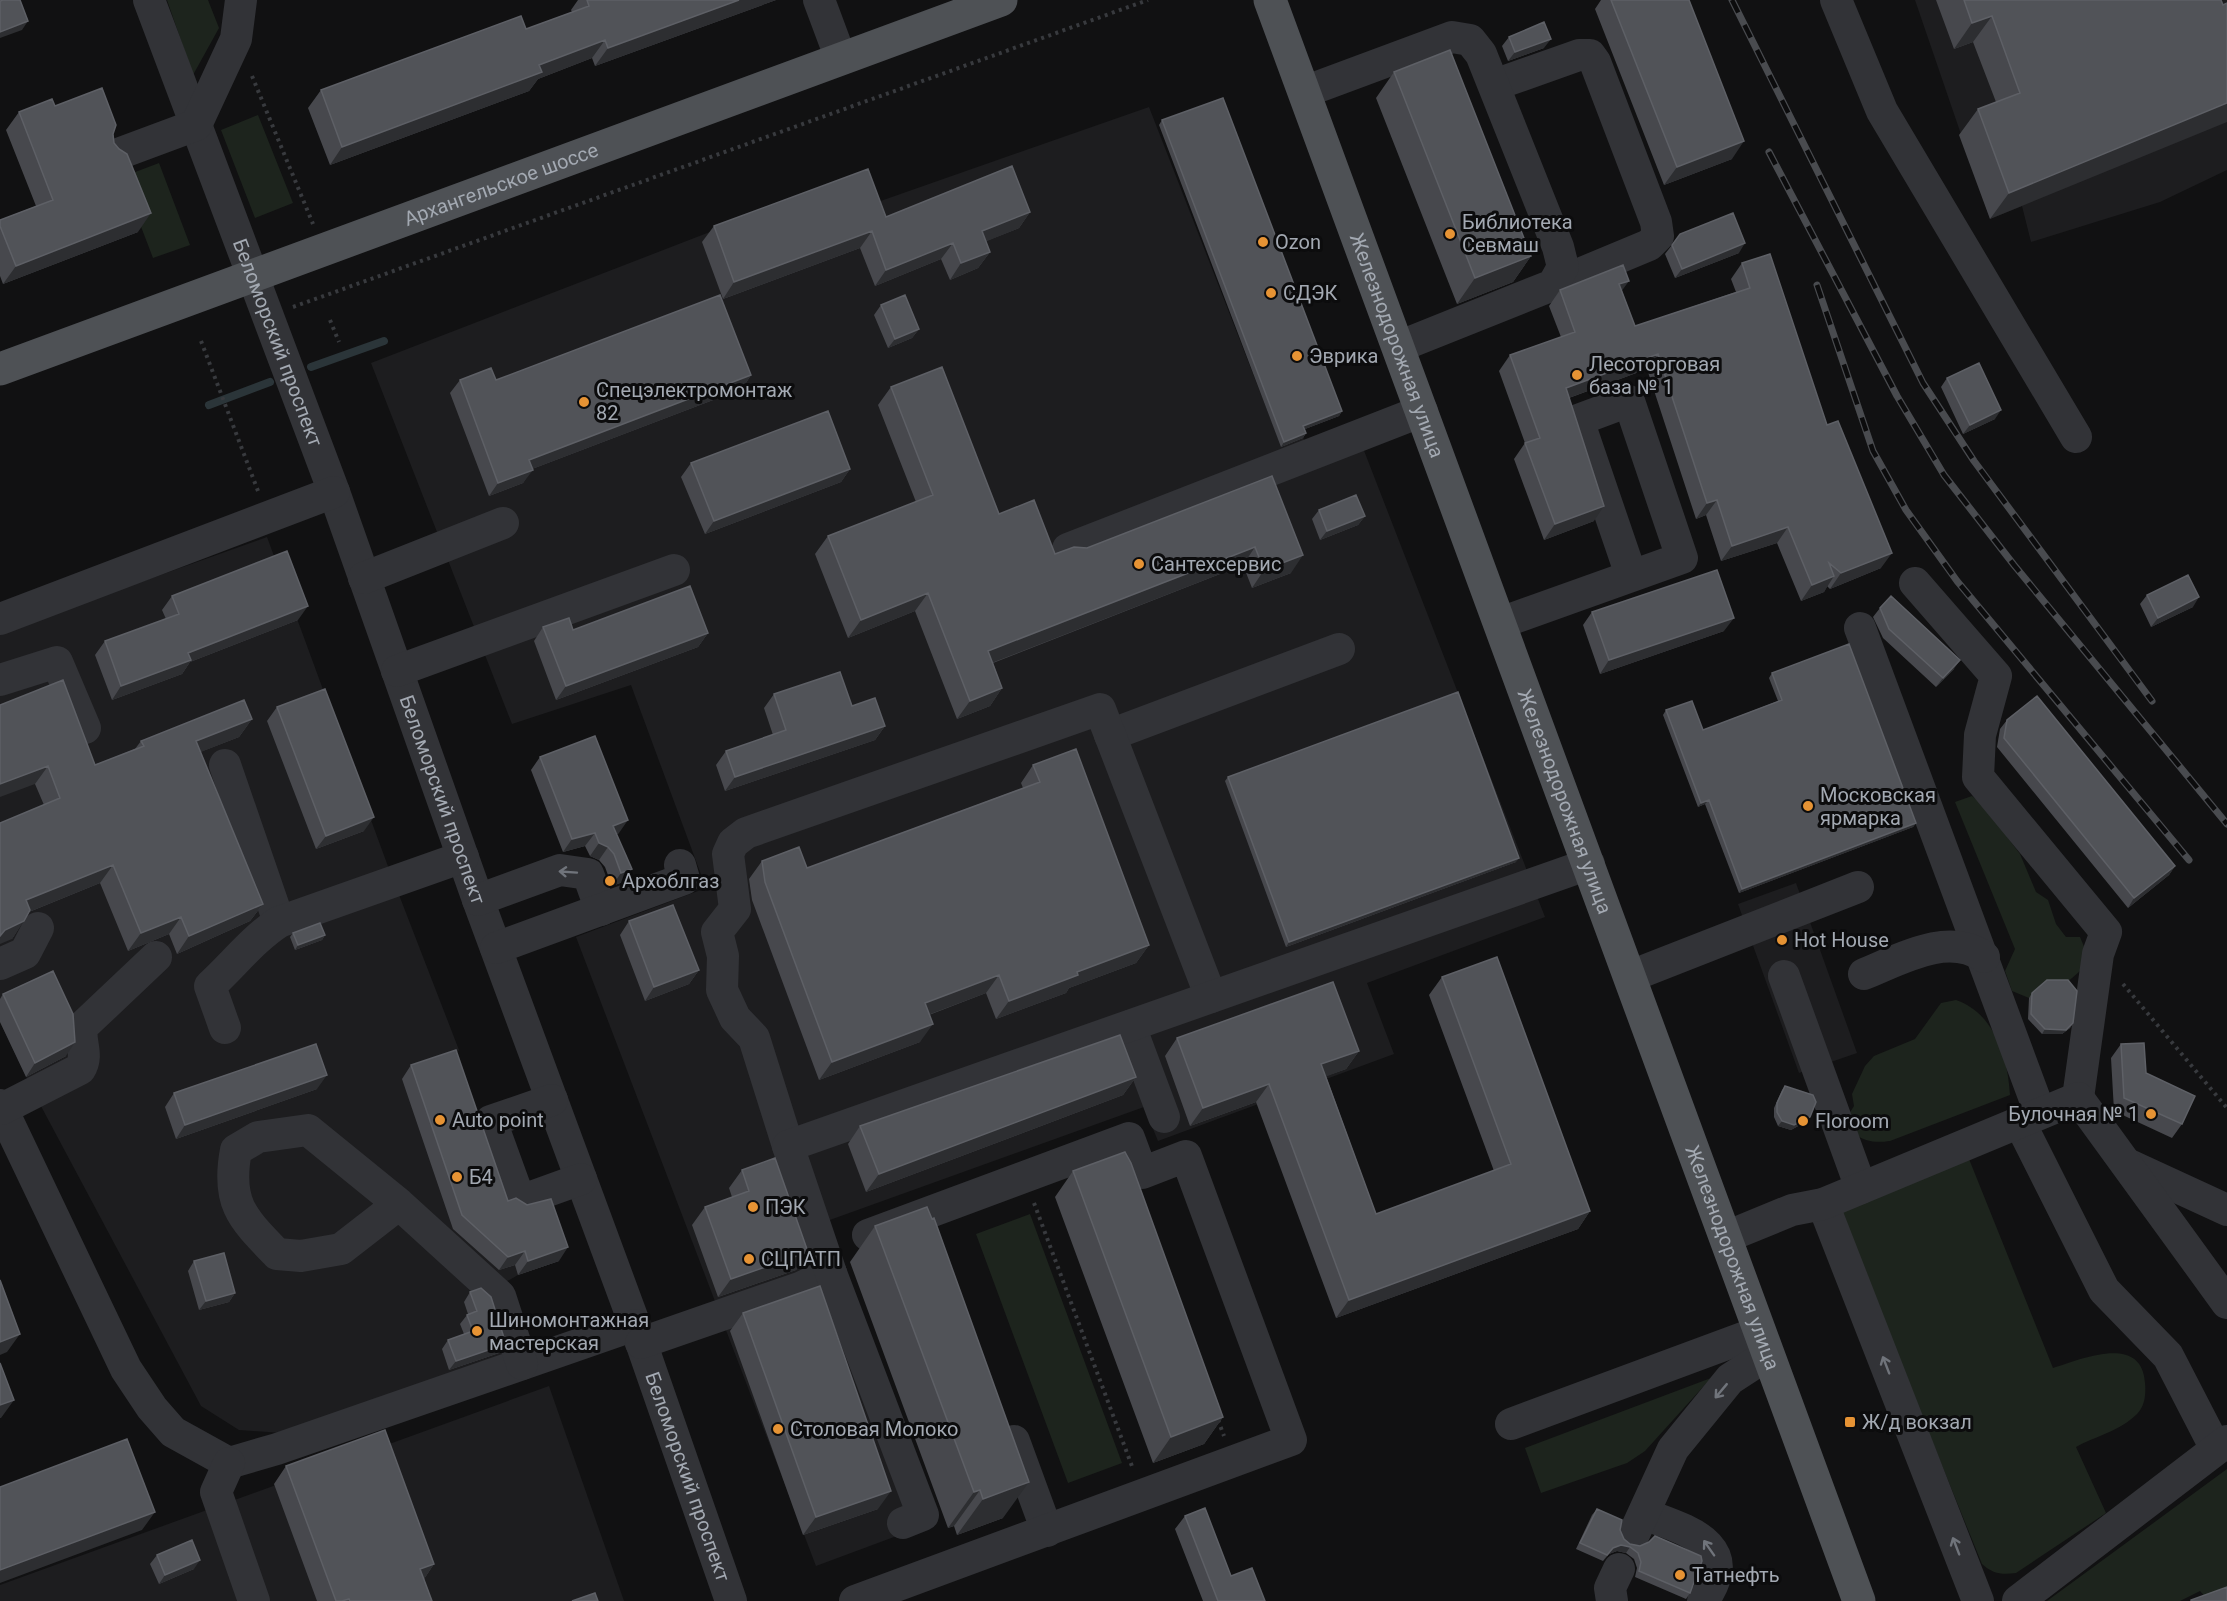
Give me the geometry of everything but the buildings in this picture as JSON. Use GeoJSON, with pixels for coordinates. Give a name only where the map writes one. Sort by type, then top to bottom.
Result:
{"type":"FeatureCollection","features":[{"type":"Feature","properties":{"kind":"main road","name":"Архангельское шоссе"},"geometry":{"type":"LineString","coordinates":[[0,369],[1001,0]]}},
{"type":"Feature","properties":{"kind":"main road","name":"Железнодорожная улица"},"geometry":{"type":"LineString","coordinates":[[1270,0],[1631,976],[1763,1344],[1859,1601]]}},
{"type":"Feature","properties":{"kind":"street","name":"Беломорский проспект"},"geometry":{"type":"LineString","coordinates":[[149,0],[334,492],[478,900],[638,1334],[731,1601]]}},
{"type":"Feature","properties":{"kind":"street"},"geometry":{"type":"LineString","coordinates":[[118,154],[196,125],[236,39],[241,0]]}},
{"type":"Feature","properties":{"kind":"street"},"geometry":{"type":"LineString","coordinates":[[819,0],[842,59]]}},
{"type":"Feature","properties":{"kind":"street"},"geometry":{"type":"LineString","coordinates":[[1836,0],[1882,111],[2076,437]]}},
{"type":"Feature","properties":{"kind":"street"},"geometry":{"type":"LineString","coordinates":[[1304,92],[1452,37],[1470,40],[1482,54],[1558,247],[1563,267],[1553,285]]}},
{"type":"Feature","properties":{"kind":"street"},"geometry":{"type":"LineString","coordinates":[[1398,347],[1649,245],[1658,236],[1656,222],[1595,62],[1590,56],[1579,55],[1494,85]]}},
{"type":"Feature","properties":{"kind":"street"},"geometry":{"type":"LineString","coordinates":[[1500,623],[1683,558],[1629,401],[1578,420],[1631,575]]}},
{"type":"Feature","properties":{"kind":"street"},"geometry":{"type":"LineString","coordinates":[[1068,549],[1422,411]]}},
{"type":"Feature","properties":{"kind":"street"},"geometry":{"type":"LineString","coordinates":[[0,619],[334,492]]}},
{"type":"Feature","properties":{"kind":"street"},"geometry":{"type":"LineString","coordinates":[[364,578],[503,523]]}},
{"type":"Feature","properties":{"kind":"street"},"geometry":{"type":"LineString","coordinates":[[397,671],[674,570]]}},
{"type":"Feature","properties":{"kind":"street"},"geometry":{"type":"LineString","coordinates":[[1915,583],[1996,676],[1980,735],[1978,777],[2106,932],[2098,954],[2078,1098],[2227,1303]]}},
{"type":"Feature","properties":{"kind":"street"},"geometry":{"type":"LineString","coordinates":[[1860,628],[1984,957],[2030,1117],[2104,1290],[2168,1356],[2222,1445],[2018,1601]]}},
{"type":"Feature","properties":{"kind":"street"},"geometry":{"type":"LineString","coordinates":[[1110,735],[1339,649]]}},
{"type":"Feature","properties":{"kind":"street"},"geometry":{"type":"LineString","coordinates":[[0,680],[57,662],[85,728]]}},
{"type":"Feature","properties":{"kind":"street"},"geometry":{"type":"LineString","coordinates":[[903,1523],[922,1515],[831,1273],[754,1038],[735,1018],[722,990],[723,956],[717,932],[735,909],[728,854],[733,843],[746,833],[1100,709],[1211,997]]}},
{"type":"Feature","properties":{"kind":"street"},"geometry":{"type":"LineString","coordinates":[[225,765],[279,922]]}},
{"type":"Feature","properties":{"kind":"street"},"geometry":{"type":"LineString","coordinates":[[225,1028],[210,986],[242,956],[258,936],[279,922],[463,857]]}},
{"type":"Feature","properties":{"kind":"street"},"geometry":{"type":"LineString","coordinates":[[788,1146],[1589,864]]}},
{"type":"Feature","properties":{"kind":"street"},"geometry":{"type":"LineString","coordinates":[[496,948],[684,879],[680,865]]}},
{"type":"Feature","properties":{"kind":"street"},"geometry":{"type":"LineString","coordinates":[[478,900],[560,870],[588,874],[601,910]]}},
{"type":"Feature","properties":{"kind":"street"},"geometry":{"type":"LineString","coordinates":[[1631,976],[1858,887]]}},
{"type":"Feature","properties":{"kind":"street"},"geometry":{"type":"LineString","coordinates":[[0,964],[25,953],[39,928]]}},
{"type":"Feature","properties":{"kind":"street"},"geometry":{"type":"LineString","coordinates":[[1864,974],[1927,949],[1953,946],[1974,950],[1984,957]]}},
{"type":"Feature","properties":{"kind":"street"},"geometry":{"type":"LineString","coordinates":[[156,957],[82,1028],[84,1054],[80,1069],[1,1107],[126,1369],[152,1408],[173,1432],[229,1463],[277,1449],[522,1364],[638,1334],[802,1287],[831,1273]]}},
{"type":"Feature","properties":{"kind":"street"},"geometry":{"type":"LineString","coordinates":[[1784,976],[1861,1188]]}},
{"type":"Feature","properties":{"kind":"street"},"geometry":{"type":"LineString","coordinates":[[1130,1026],[1164,1117]]}},
{"type":"Feature","properties":{"kind":"street"},"geometry":{"type":"LineString","coordinates":[[1726,1237],[1792,1210],[1823,1204],[2078,1098]]}},
{"type":"Feature","properties":{"kind":"street"},"geometry":{"type":"LineString","coordinates":[[552,1100],[491,1121],[520,1201],[581,1179]]}},
{"type":"Feature","properties":{"kind":"street"},"geometry":{"type":"LineString","coordinates":[[399,1204],[341,1249],[301,1256],[277,1254],[244,1220],[233,1196],[232,1172],[236,1150],[258,1137],[308,1130],[399,1204],[500,1296],[522,1364]]}},
{"type":"Feature","properties":{"kind":"street"},"geometry":{"type":"LineString","coordinates":[[855,1601],[1291,1440],[1186,1156],[1142,1173],[1129,1138],[1025,1177],[933,1223],[868,1235]]}},
{"type":"Feature","properties":{"kind":"street"},"geometry":{"type":"LineString","coordinates":[[2124,1163],[2227,1210]]}},
{"type":"Feature","properties":{"kind":"street"},"geometry":{"type":"LineString","coordinates":[[1823,1204],[1978,1601]]}},
{"type":"Feature","properties":{"kind":"street"},"geometry":{"type":"LineString","coordinates":[[1511,1424],[1763,1344]]}},
{"type":"Feature","properties":{"kind":"street"},"geometry":{"type":"LineString","coordinates":[[1703,1601],[1717,1573],[1714,1553],[1700,1536],[1639,1524],[1673,1449],[1730,1379],[1763,1344]]}},
{"type":"Feature","properties":{"kind":"street"},"geometry":{"type":"LineString","coordinates":[[1002,1410],[1047,1531]]}},
{"type":"Feature","properties":{"kind":"street"},"geometry":{"type":"LineString","coordinates":[[229,1463],[216,1492],[254,1601]]}},
{"type":"Feature","properties":{"kind":"street"},"geometry":{"type":"LineString","coordinates":[[1612,1601],[1610,1588],[1618,1569]]}},
{"type":"Feature","properties":{"kind":"path"},"geometry":{"type":"LineString","coordinates":[[292,308],[1148,0]]}},
{"type":"Feature","properties":{"kind":"path"},"geometry":{"type":"LineString","coordinates":[[236,39],[313,225]]}},
{"type":"Feature","properties":{"kind":"path"},"geometry":{"type":"LineString","coordinates":[[330,320],[339,342]]}},
{"type":"Feature","properties":{"kind":"path"},"geometry":{"type":"LineString","coordinates":[[201,340],[268,517]]}},
{"type":"Feature","properties":{"kind":"path"},"geometry":{"type":"LineString","coordinates":[[2098,954],[2227,1108]]}},
{"type":"Feature","properties":{"kind":"path"},"geometry":{"type":"LineString","coordinates":[[1025,1177],[1142,1495]]}},
{"type":"Feature","properties":{"kind":"path"},"geometry":{"type":"LineString","coordinates":[[1217,1418],[1233,1462]]}},
{"type":"Feature","properties":{"kind":"shaded area"},"geometry":{"type":"Polygon","coordinates":[[[167,0],[208,0],[219,28],[193,75],[167,0]]]}},
{"type":"Feature","properties":{"kind":"shaded area"},"geometry":{"type":"Polygon","coordinates":[[[1915,0],[2227,0],[2227,170],[2160,202],[2031,242],[2022,206],[1990,219],[1915,0]]]}},
{"type":"Feature","properties":{"kind":"shaded area"},"geometry":{"type":"Polygon","coordinates":[[[1149,107],[1278,438],[1300,431],[1308,448],[1363,448],[1545,917],[1367,983],[1394,1054],[1158,1141],[1144,1107],[827,1221],[937,1521],[816,1566],[576,937],[706,888],[631,685],[512,724],[371,363],[860,174],[872,204],[1149,107]]]}},
{"type":"Feature","properties":{"kind":"shaded area"},"geometry":{"type":"Polygon","coordinates":[[[258,115],[293,203],[255,218],[221,130],[258,115]]]}},
{"type":"Feature","properties":{"kind":"shaded area"},"geometry":{"type":"Polygon","coordinates":[[[159,163],[190,245],[153,258],[122,177],[159,163]]]}},
{"type":"Feature","properties":{"kind":"shaded area"},"geometry":{"type":"Polygon","coordinates":[[[267,537],[389,869],[459,1050],[447,1064],[559,1261],[518,1275],[483,1295],[504,1354],[282,1433],[239,1430],[201,1406],[34,1093],[0,1022],[0,632],[267,537]]]}},
{"type":"Feature","properties":{"kind":"shaded area"},"geometry":{"type":"Polygon","coordinates":[[[1972,796],[1997,815],[2008,838],[2020,854],[2036,892],[2048,900],[2056,924],[2066,937],[2080,937],[2088,956],[2080,971],[2064,985],[2044,984],[2029,998],[2012,991],[2005,971],[2015,949],[1955,802],[1972,796]]]}},
{"type":"Feature","properties":{"kind":"shaded area"},"geometry":{"type":"Polygon","coordinates":[[[1796,883],[1857,1053],[1799,1073],[1738,904],[1796,883]]]}},
{"type":"Feature","properties":{"kind":"shaded area"},"geometry":{"type":"Polygon","coordinates":[[[1956,1000],[1969,1006],[1980,1015],[1996,1038],[2006,1066],[2010,1095],[1890,1141],[1871,1141],[1853,1133],[1849,1114],[1854,1106],[1852,1094],[1865,1066],[1874,1056],[1915,1039],[1941,1003],[1956,1000]]]}},
{"type":"Feature","properties":{"kind":"shaded area"},"geometry":{"type":"Polygon","coordinates":[[[1969,1159],[2053,1368],[2108,1353],[2122,1354],[2133,1358],[2141,1368],[2145,1383],[2144,1400],[2137,1414],[2116,1429],[2076,1447],[2106,1513],[2016,1573],[2011,1574],[1994,1572],[1982,1564],[1839,1212],[1969,1159]]]}},
{"type":"Feature","properties":{"kind":"shaded area"},"geometry":{"type":"Polygon","coordinates":[[[1030,1214],[1122,1463],[1068,1483],[976,1234],[1030,1214]]]}},
{"type":"Feature","properties":{"kind":"shaded area"},"geometry":{"type":"Polygon","coordinates":[[[1711,1378],[1645,1451],[1627,1463],[1541,1493],[1525,1448],[1711,1378]]]}},
{"type":"Feature","properties":{"kind":"shaded area"},"geometry":{"type":"Polygon","coordinates":[[[549,1386],[624,1601],[0,1601],[0,1585],[549,1386]]]}},
{"type":"Feature","properties":{"kind":"shaded area"},"geometry":{"type":"Polygon","coordinates":[[[2227,1469],[2227,1601],[2209,1601],[2200,1591],[2180,1601],[2047,1601],[2227,1469]]]}},
{"type":"Feature","properties":{"kind":"waterway"},"geometry":{"type":"LineString","coordinates":[[311,367],[384,341]]}},
{"type":"Feature","properties":{"kind":"waterway"},"geometry":{"type":"LineString","coordinates":[[209,405],[270,382]]}},
{"type":"Feature","properties":{"kind":"railway"},"geometry":{"type":"LineString","coordinates":[[1732,0],[1923,383],[1974,461],[2152,701]]}},
{"type":"Feature","properties":{"kind":"railway"},"geometry":{"type":"LineString","coordinates":[[1769,152],[1897,396],[1944,475],[2014,565],[2227,824]]}},
{"type":"Feature","properties":{"kind":"railway"},"geometry":{"type":"LineString","coordinates":[[1817,285],[1873,451],[1906,510],[1957,581],[2189,860]]}},
{"type":"Feature","properties":{"kind":"place","name":"Библиотека Севмаш"},"geometry":{"type":"Point","coordinates":[1450,234]}},
{"type":"Feature","properties":{"kind":"place","name":"Ozon"},"geometry":{"type":"Point","coordinates":[1263,242]}},
{"type":"Feature","properties":{"kind":"place","name":"СДЭК"},"geometry":{"type":"Point","coordinates":[1271,293]}},
{"type":"Feature","properties":{"kind":"place","name":"Эврика"},"geometry":{"type":"Point","coordinates":[1297,356]}},
{"type":"Feature","properties":{"kind":"place","name":"Лесоторговая база № 1"},"geometry":{"type":"Point","coordinates":[1577,375]}},
{"type":"Feature","properties":{"kind":"place","name":"Спецэлектромонтаж 82"},"geometry":{"type":"Point","coordinates":[584,402]}},
{"type":"Feature","properties":{"kind":"place","name":"Сантехсервис"},"geometry":{"type":"Point","coordinates":[1139,564]}},
{"type":"Feature","properties":{"kind":"place","name":"Московская ярмарка"},"geometry":{"type":"Point","coordinates":[1808,806]}},
{"type":"Feature","properties":{"kind":"place","name":"Архоблгаз"},"geometry":{"type":"Point","coordinates":[610,881]}},
{"type":"Feature","properties":{"kind":"place","name":"Hot House"},"geometry":{"type":"Point","coordinates":[1782,940]}},
{"type":"Feature","properties":{"kind":"place","name":"Булочная № 1"},"geometry":{"type":"Point","coordinates":[2151,1114]}},
{"type":"Feature","properties":{"kind":"place","name":"Auto point"},"geometry":{"type":"Point","coordinates":[440,1120]}},
{"type":"Feature","properties":{"kind":"place","name":"Floroom"},"geometry":{"type":"Point","coordinates":[1803,1121]}},
{"type":"Feature","properties":{"kind":"place","name":"Б4"},"geometry":{"type":"Point","coordinates":[457,1177]}},
{"type":"Feature","properties":{"kind":"place","name":"ПЭК"},"geometry":{"type":"Point","coordinates":[753,1207]}},
{"type":"Feature","properties":{"kind":"place","name":"СЦПАТП"},"geometry":{"type":"Point","coordinates":[749,1259]}},
{"type":"Feature","properties":{"kind":"place","name":"Шиномонтажная мастерская"},"geometry":{"type":"Point","coordinates":[477,1331]}},
{"type":"Feature","properties":{"kind":"place","name":"Ж/д вокзал"},"geometry":{"type":"Point","coordinates":[1850,1422]}},
{"type":"Feature","properties":{"kind":"place","name":"Столовая Молоко"},"geometry":{"type":"Point","coordinates":[778,1429]}},
{"type":"Feature","properties":{"kind":"place","name":"Татнефть"},"geometry":{"type":"Point","coordinates":[1680,1575]}}]}
